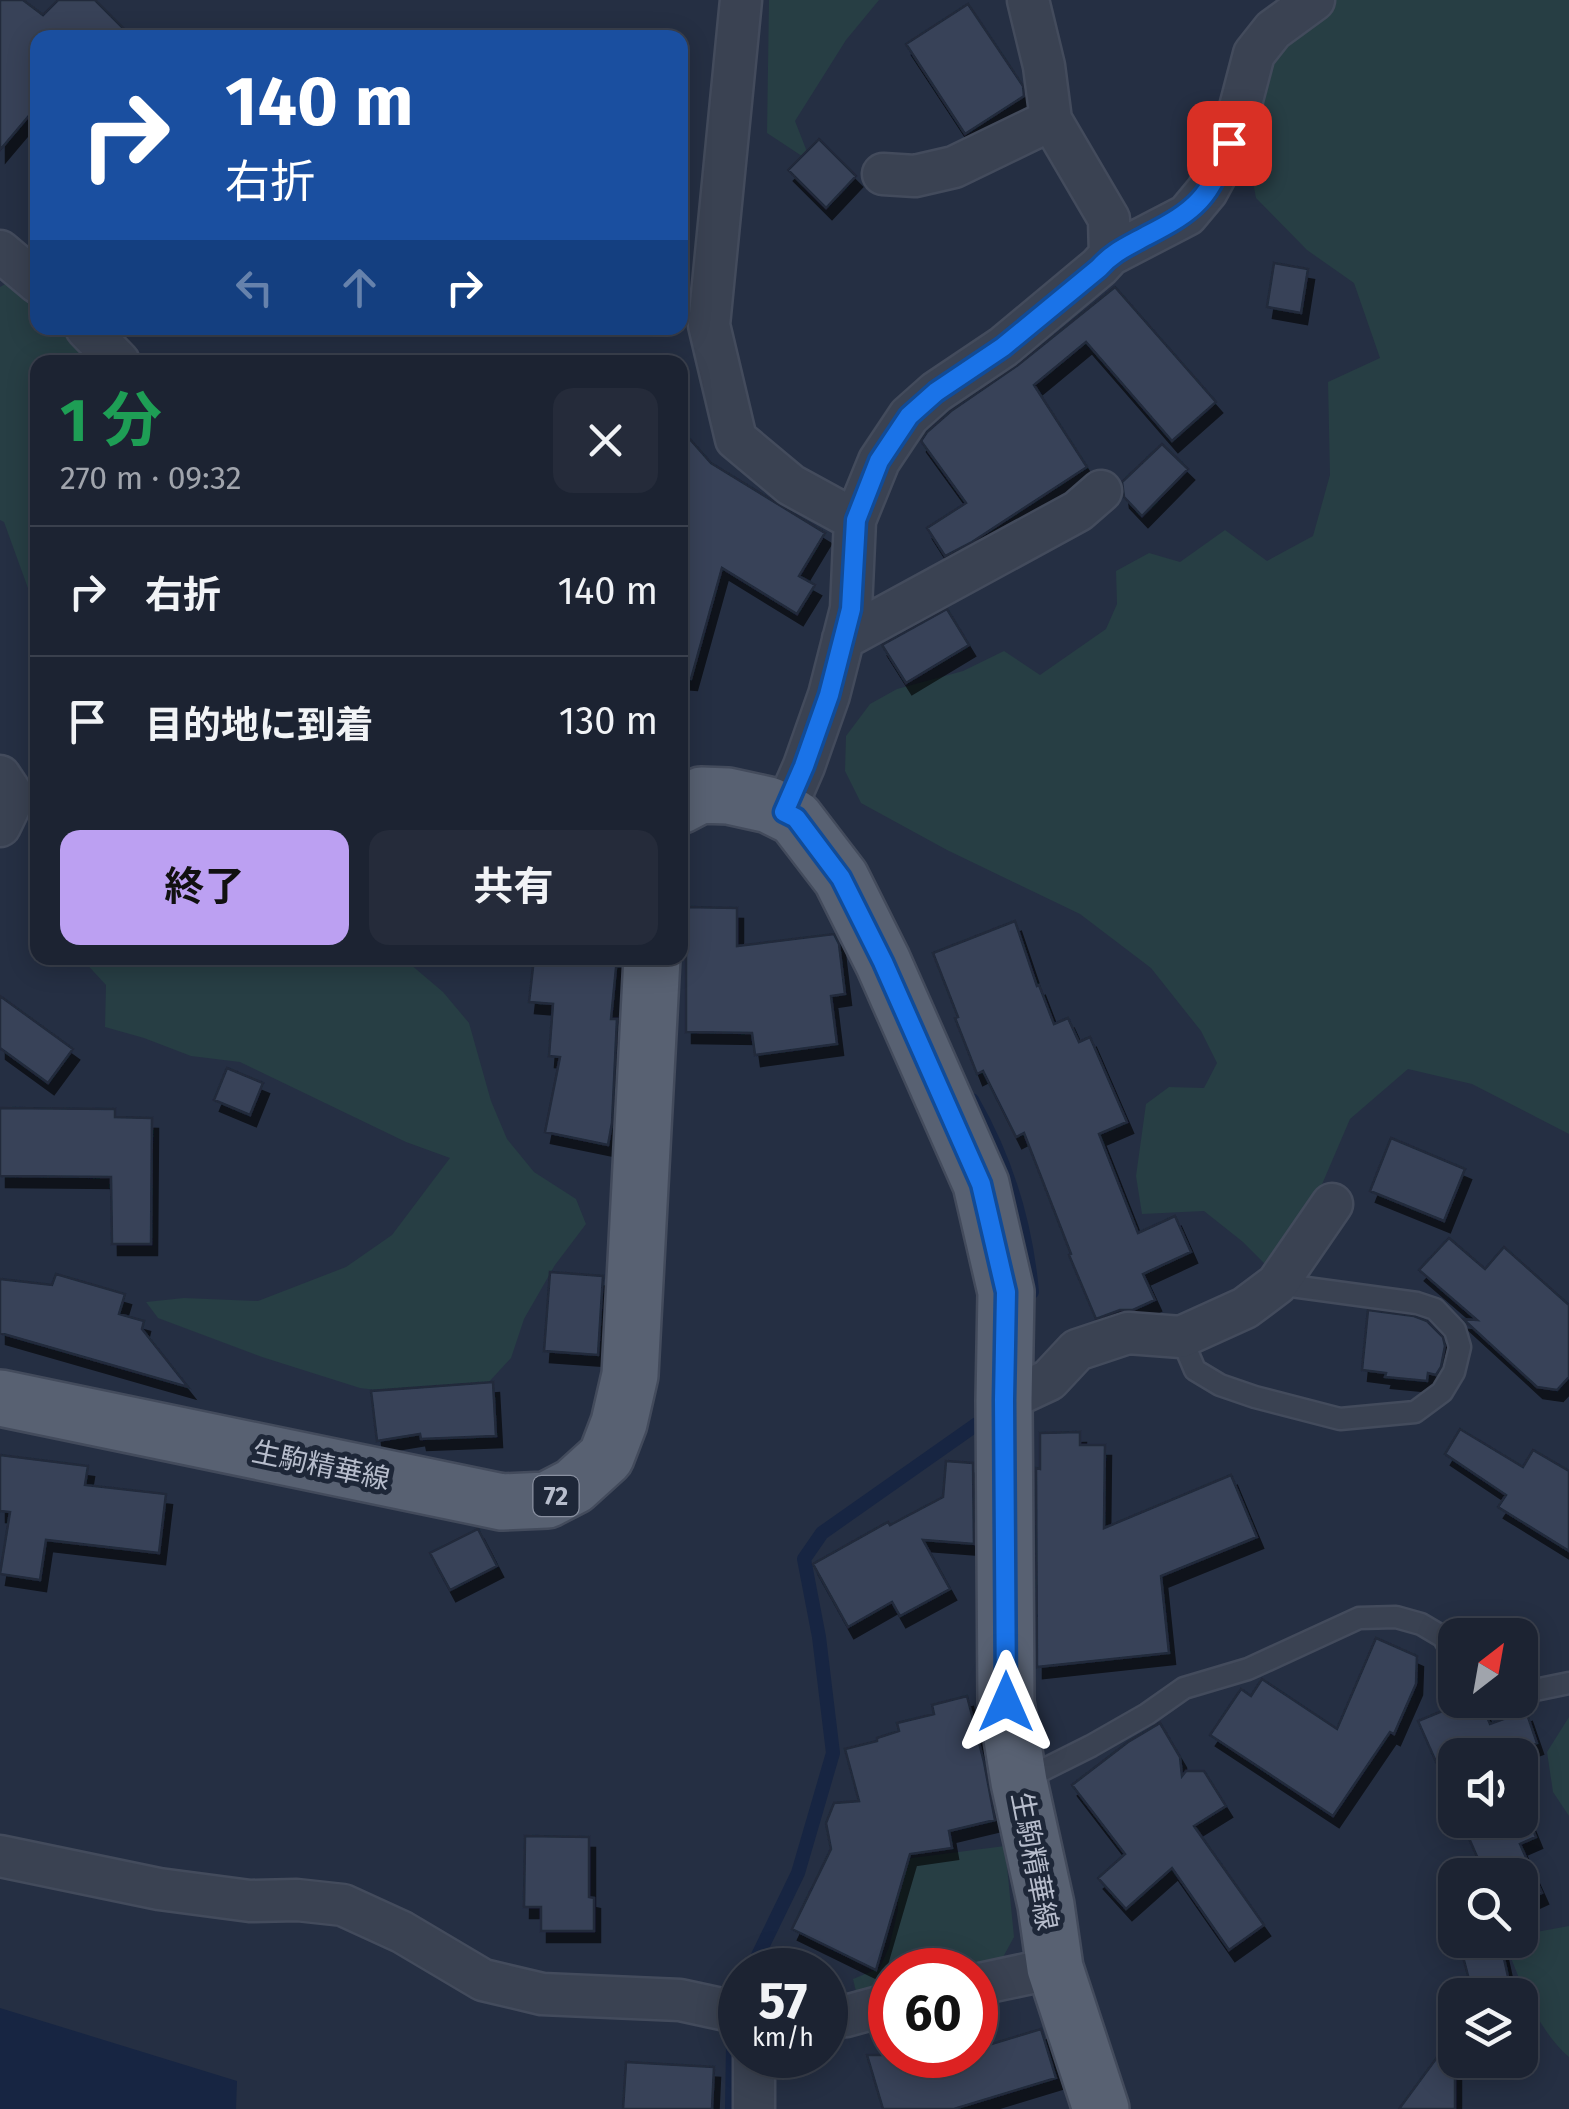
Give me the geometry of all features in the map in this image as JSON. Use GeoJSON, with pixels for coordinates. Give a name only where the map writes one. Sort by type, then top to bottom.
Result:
{"type":"FeatureCollection","features":[{"type":"Feature","properties":{"kind":"main road","name":"生駒精華線"},"geometry":{"type":"LineString","coordinates":[[688,802],[701,795],[728,796],[769,805],[796,818],[841,878],[883,962],[981,1184],[1006,1292],[1006,1702],[1055,1968],[1101,2109]]}},
{"type":"Feature","properties":{"kind":"main road","name":"生駒精華線"},"geometry":{"type":"LineString","coordinates":[[0,1398],[502,1502],[547,1500],[574,1486],[606,1457],[630,1375],[652,965]]}},
{"type":"Feature","properties":{"kind":"street"},"geometry":{"type":"LineString","coordinates":[[741,0],[708,325],[736,440],[790,485],[856,520]]}},
{"type":"Feature","properties":{"kind":"street"},"geometry":{"type":"LineString","coordinates":[[1028,0],[1044,66],[1051,120],[1109,219],[1110,255]]}},
{"type":"Feature","properties":{"kind":"street"},"geometry":{"type":"LineString","coordinates":[[784,812],[829,695],[851,609],[856,520],[879,461],[909,416],[936,392],[1003,347],[1110,255],[1187,215],[1208,192],[1220,168],[1254,54],[1273,30],[1314,0]]}},
{"type":"Feature","properties":{"kind":"street"},"geometry":{"type":"LineString","coordinates":[[883,174],[915,176],[954,167],[1051,120]]}},
{"type":"Feature","properties":{"kind":"street"},"geometry":{"type":"LineString","coordinates":[[0,251],[30,276]]}},
{"type":"Feature","properties":{"kind":"street"},"geometry":{"type":"LineString","coordinates":[[93,335],[113,355]]}},
{"type":"Feature","properties":{"kind":"street"},"geometry":{"type":"LineString","coordinates":[[844,639],[1078,511],[1100,491]]}},
{"type":"Feature","properties":{"kind":"street"},"geometry":{"type":"LineString","coordinates":[[0,776],[14,796],[0,826]]}},
{"type":"Feature","properties":{"kind":"street"},"geometry":{"type":"LineString","coordinates":[[1004,1400],[1049,1380],[1077,1350],[1128,1333],[1180,1336],[1244,1308],[1278,1284],[1332,1204]]}},
{"type":"Feature","properties":{"kind":"street"},"geometry":{"type":"LineString","coordinates":[[0,1856],[159,1889],[250,1901],[297,1900],[343,1905],[402,1932],[483,1980],[542,1994],[680,2000],[718,2008]]}},
{"type":"Feature","properties":{"kind":"street"},"geometry":{"type":"LineString","coordinates":[[998,1980],[1055,1968]]}},
{"type":"Feature","properties":{"kind":"street"},"geometry":{"type":"LineString","coordinates":[[754,2078],[754,2109]]}},
{"type":"Feature","properties":{"kind":"lane"},"geometry":{"type":"LineString","coordinates":[[1180,1336],[1196,1370],[1220,1385],[1340,1418],[1415,1412],[1442,1392],[1454,1372],[1460,1347],[1455,1330],[1434,1310],[1417,1302],[1278,1284]]}},
{"type":"Feature","properties":{"kind":"lane"},"geometry":{"type":"LineString","coordinates":[[1019,1782],[1091,1746],[1184,1688],[1248,1669],[1359,1618],[1396,1616],[1438,1634]]}},
{"type":"Feature","properties":{"kind":"lane"},"geometry":{"type":"LineString","coordinates":[[1538,1691],[1569,1683]]}},
{"type":"Feature","properties":{"kind":"green space"},"geometry":{"type":"Polygon","coordinates":[[[769,0],[879,0],[846,40],[795,121],[811,162],[767,133],[769,0]]]}},
{"type":"Feature","properties":{"kind":"green space"},"geometry":{"type":"Polygon","coordinates":[[[1294,0],[1569,0],[1569,1134],[1472,1084],[1408,1069],[1350,1119],[1311,1210],[1272,1271],[1204,1211],[1142,1214],[1136,1176],[1146,1104],[1169,1087],[1204,1088],[1217,1063],[1201,1031],[1151,968],[1080,914],[947,850],[861,803],[845,771],[846,736],[870,704],[897,689],[963,671],[1004,651],[1040,675],[1106,629],[1117,604],[1116,571],[1149,553],[1180,562],[1225,530],[1267,561],[1313,536],[1330,475],[1328,382],[1380,358],[1354,283],[1307,250],[1256,198],[1248,155],[1267,24],[1294,0]]]}},
{"type":"Feature","properties":{"kind":"green space"},"geometry":{"type":"Polygon","coordinates":[[[30,270],[30,335],[118,335],[131,355],[30,355],[30,594],[0,520],[0,287],[30,270]]]}},
{"type":"Feature","properties":{"kind":"green space"},"geometry":{"type":"Polygon","coordinates":[[[87,965],[411,965],[443,992],[469,1023],[491,1101],[507,1139],[534,1172],[576,1199],[586,1224],[555,1265],[524,1319],[511,1358],[487,1384],[460,1384],[408,1394],[360,1388],[158,1318],[146,1302],[184,1298],[258,1301],[346,1267],[392,1235],[450,1158],[406,1142],[240,1062],[191,1056],[105,1027],[106,985],[87,965]]]}},
{"type":"Feature","properties":{"kind":"green space"},"geometry":{"type":"Polygon","coordinates":[[[1569,1717],[1569,1816],[1553,1792],[1547,1752],[1569,1717]]]}},
{"type":"Feature","properties":{"kind":"green space"},"geometry":{"type":"Polygon","coordinates":[[[1005,1846],[1014,1937],[998,1966],[998,1948],[889,1948],[898,1910],[896,1860],[1005,1846]]]}},
{"type":"Feature","properties":{"kind":"green space"},"geometry":{"type":"Polygon","coordinates":[[[1569,1926],[1569,2057],[1538,2018],[1538,1978],[1519,1978],[1511,1958],[1538,1958],[1538,1932],[1569,1926]]]}},
{"type":"Feature","properties":{"kind":"green space"},"geometry":{"type":"Polygon","coordinates":[[[868,1973],[868,1998],[858,2000],[853,1979],[868,1973]]]}},
{"type":"Feature","properties":{"kind":"water"},"geometry":{"type":"Polygon","coordinates":[[[0,2008],[237,2081],[236,2109],[0,2109],[0,2008]]]}},
{"type":"Feature","properties":{"kind":"building"},"geometry":{"type":"Polygon","coordinates":[[[0,0],[23,0],[43,15],[58,0],[95,0],[125,30],[30,30],[30,114],[0,150],[0,0]]]}},
{"type":"Feature","properties":{"kind":"building"},"geometry":{"type":"Polygon","coordinates":[[[968,4],[1023,86],[1024,96],[965,134],[906,44],[968,4]]]}},
{"type":"Feature","properties":{"kind":"building"},"geometry":{"type":"Polygon","coordinates":[[[819,139],[856,176],[826,208],[788,170],[819,139]]]}},
{"type":"Feature","properties":{"kind":"building"},"geometry":{"type":"Polygon","coordinates":[[[1274,263],[1308,269],[1301,313],[1267,307],[1274,263]]]}},
{"type":"Feature","properties":{"kind":"building"},"geometry":{"type":"Polygon","coordinates":[[[1115,287],[1216,402],[1172,441],[1086,342],[1034,385],[1087,467],[945,556],[927,528],[966,503],[921,441],[951,411],[1018,365],[1115,287]]]}},
{"type":"Feature","properties":{"kind":"building"},"geometry":{"type":"Polygon","coordinates":[[[688,437],[711,463],[825,533],[799,576],[815,585],[797,614],[722,568],[691,679],[688,437]]]}},
{"type":"Feature","properties":{"kind":"building"},"geometry":{"type":"Polygon","coordinates":[[[1162,444],[1188,469],[1142,516],[1124,497],[1122,482],[1162,444]]]}},
{"type":"Feature","properties":{"kind":"building"},"geometry":{"type":"Polygon","coordinates":[[[947,609],[969,645],[906,683],[882,645],[947,609]]]}},
{"type":"Feature","properties":{"kind":"building"},"geometry":{"type":"Polygon","coordinates":[[[688,907],[737,908],[737,946],[834,934],[839,944],[845,994],[831,996],[837,1044],[755,1055],[752,1033],[686,1032],[688,907]]]}},
{"type":"Feature","properties":{"kind":"building"},"geometry":{"type":"Polygon","coordinates":[[[1015,921],[1054,1024],[1068,1018],[1079,1042],[1090,1037],[1127,1122],[1099,1134],[1138,1233],[1175,1216],[1191,1252],[1143,1274],[1155,1300],[1133,1310],[1120,1310],[1096,1319],[1024,1133],[1016,1137],[983,1071],[977,1074],[933,953],[1015,921]]]}},
{"type":"Feature","properties":{"kind":"building"},"geometry":{"type":"Polygon","coordinates":[[[533,965],[616,965],[611,1019],[617,1019],[608,1145],[545,1132],[560,1057],[549,1056],[553,1004],[529,1002],[533,965]]]}},
{"type":"Feature","properties":{"kind":"building"},"geometry":{"type":"Polygon","coordinates":[[[0,996],[73,1049],[48,1083],[0,1048],[0,996]]]}},
{"type":"Feature","properties":{"kind":"building"},"geometry":{"type":"Polygon","coordinates":[[[227,1068],[263,1083],[250,1115],[214,1100],[227,1068]]]}},
{"type":"Feature","properties":{"kind":"building"},"geometry":{"type":"Polygon","coordinates":[[[0,1108],[115,1109],[115,1117],[152,1118],[151,1244],[112,1244],[111,1177],[0,1176],[0,1108]]]}},
{"type":"Feature","properties":{"kind":"building"},"geometry":{"type":"Polygon","coordinates":[[[1391,1138],[1465,1169],[1444,1221],[1370,1191],[1391,1138]]]}},
{"type":"Feature","properties":{"kind":"building"},"geometry":{"type":"Polygon","coordinates":[[[1449,1238],[1485,1269],[1504,1247],[1569,1305],[1569,1377],[1557,1390],[1537,1387],[1463,1319],[1477,1320],[1419,1270],[1449,1238]]]}},
{"type":"Feature","properties":{"kind":"building"},"geometry":{"type":"Polygon","coordinates":[[[550,1272],[603,1276],[598,1355],[544,1351],[550,1272]]]}},
{"type":"Feature","properties":{"kind":"building"},"geometry":{"type":"Polygon","coordinates":[[[56,1274],[125,1294],[119,1314],[144,1321],[142,1329],[188,1387],[0,1333],[0,1279],[52,1285],[56,1274]]]}},
{"type":"Feature","properties":{"kind":"building"},"geometry":{"type":"Polygon","coordinates":[[[1368,1310],[1427,1321],[1443,1337],[1445,1346],[1436,1375],[1428,1373],[1427,1381],[1385,1377],[1386,1373],[1362,1370],[1368,1310]]]}},
{"type":"Feature","properties":{"kind":"building"},"geometry":{"type":"Polygon","coordinates":[[[493,1382],[496,1436],[421,1439],[420,1434],[377,1441],[371,1391],[493,1382]]]}},
{"type":"Feature","properties":{"kind":"building"},"geometry":{"type":"Polygon","coordinates":[[[1460,1429],[1523,1467],[1533,1450],[1569,1471],[1569,1551],[1498,1507],[1506,1495],[1445,1454],[1460,1429]]]}},
{"type":"Feature","properties":{"kind":"building"},"geometry":{"type":"Polygon","coordinates":[[[1080,1432],[1080,1445],[1105,1445],[1104,1528],[1231,1475],[1257,1537],[1161,1576],[1169,1653],[1037,1667],[1036,1468],[1040,1469],[1040,1433],[1080,1432]]]}},
{"type":"Feature","properties":{"kind":"building"},"geometry":{"type":"Polygon","coordinates":[[[0,1455],[88,1466],[85,1485],[166,1494],[159,1553],[46,1540],[40,1580],[0,1574],[10,1512],[0,1511],[0,1455]]]}},
{"type":"Feature","properties":{"kind":"building"},"geometry":{"type":"Polygon","coordinates":[[[946,1461],[973,1463],[974,1544],[923,1540],[950,1589],[900,1616],[892,1602],[848,1627],[813,1564],[943,1497],[946,1461]]]}},
{"type":"Feature","properties":{"kind":"building"},"geometry":{"type":"Polygon","coordinates":[[[478,1529],[497,1566],[450,1590],[430,1553],[478,1529]]]}},
{"type":"Feature","properties":{"kind":"building"},"geometry":{"type":"Polygon","coordinates":[[[1376,1638],[1417,1656],[1416,1684],[1394,1734],[1390,1732],[1333,1816],[1210,1735],[1241,1689],[1251,1696],[1262,1679],[1337,1729],[1376,1638]]]}},
{"type":"Feature","properties":{"kind":"building"},"geometry":{"type":"Polygon","coordinates":[[[967,1696],[995,1820],[949,1831],[952,1848],[910,1854],[882,1948],[868,1948],[868,1966],[848,1956],[848,1948],[831,1948],[792,1929],[831,1849],[826,1823],[834,1803],[859,1801],[845,1749],[899,1731],[897,1723],[934,1714],[932,1705],[967,1696]]]}},
{"type":"Feature","properties":{"kind":"building"},"geometry":{"type":"Polygon","coordinates":[[[1438,1713],[1438,1718],[1488,1718],[1490,1724],[1507,1718],[1528,1718],[1535,1738],[1438,1738],[1438,1766],[1418,1721],[1438,1713]]]}},
{"type":"Feature","properties":{"kind":"building"},"geometry":{"type":"Polygon","coordinates":[[[1160,1723],[1180,1757],[1182,1776],[1186,1771],[1204,1771],[1226,1806],[1194,1826],[1264,1925],[1229,1950],[1172,1868],[1126,1909],[1098,1878],[1125,1854],[1072,1785],[1160,1723]]]}},
{"type":"Feature","properties":{"kind":"building"},"geometry":{"type":"Polygon","coordinates":[[[525,1836],[589,1837],[589,1897],[594,1898],[594,1931],[541,1931],[541,1907],[524,1907],[525,1836]]]}},
{"type":"Feature","properties":{"kind":"building"},"geometry":{"type":"Polygon","coordinates":[[[1469,1838],[1534,1838],[1520,1844],[1526,1858],[1478,1858],[1469,1838]]]}},
{"type":"Feature","properties":{"kind":"building"},"geometry":{"type":"Polygon","coordinates":[[[1463,1958],[1504,1958],[1508,1978],[1469,1978],[1463,1958]]]}},
{"type":"Feature","properties":{"kind":"building"},"geometry":{"type":"Polygon","coordinates":[[[1041,2029],[1056,2078],[954,2109],[883,2109],[874,2078],[998,2078],[998,2042],[1041,2029]]]}},
{"type":"Feature","properties":{"kind":"building"},"geometry":{"type":"Polygon","coordinates":[[[1438,2056],[1438,2078],[1455,2078],[1455,2109],[1399,2109],[1438,2056]]]}},
{"type":"Feature","properties":{"kind":"building"},"geometry":{"type":"Polygon","coordinates":[[[626,2062],[714,2067],[712,2109],[623,2109],[626,2062]]]}},
{"type":"Feature","properties":{"kind":"waterway"},"geometry":{"type":"LineString","coordinates":[[972,1100],[995,1145],[1012,1193],[1025,1242],[1032,1292]]}},
{"type":"Feature","properties":{"kind":"waterway"},"geometry":{"type":"LineString","coordinates":[[762,1948],[798,1873],[833,1753],[819,1637],[804,1559],[822,1533],[977,1424]]}},
{"type":"Feature","properties":{"kind":"waterway"},"geometry":{"type":"LineString","coordinates":[[732,2078],[732,2109]]}},
{"type":"Feature","properties":{"kind":"route"},"geometry":{"type":"LineString","coordinates":[[1006,1702],[1006,1292],[981,1184],[883,962],[841,878],[796,818],[784,812],[829,695],[844,639],[851,609],[856,520],[879,461],[894,438],[909,416],[936,392],[1003,347],[1110,255],[1187,215],[1208,192],[1229,143]]}}]}
